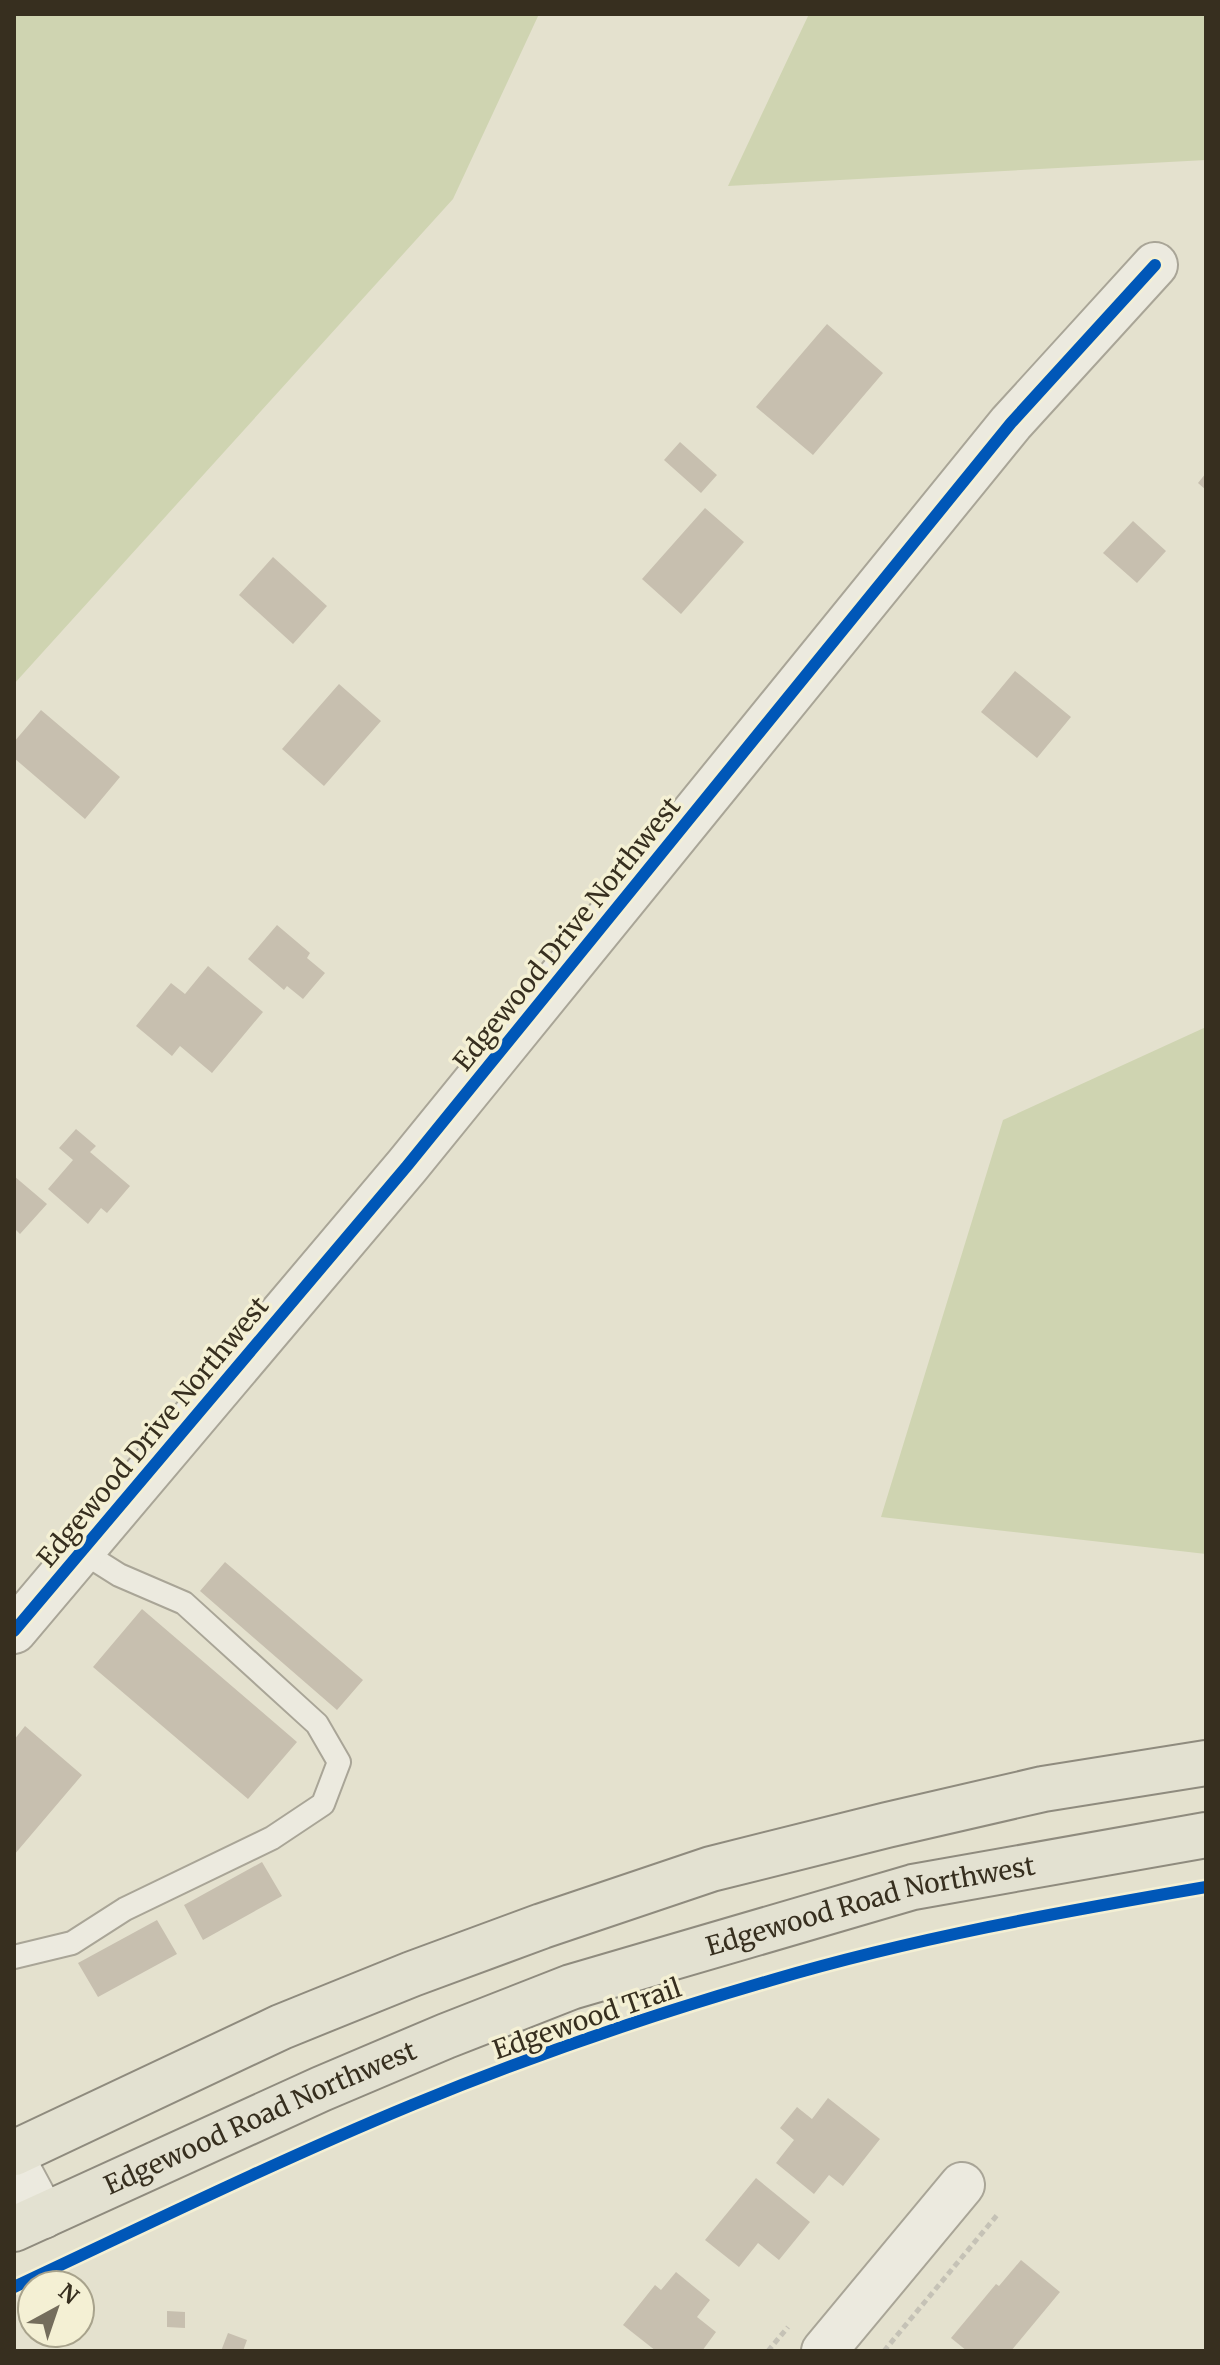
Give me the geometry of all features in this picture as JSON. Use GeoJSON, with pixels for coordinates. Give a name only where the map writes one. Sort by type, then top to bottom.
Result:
{"type":"FeatureCollection","features":[{"type":"Feature","properties":{"kind":"main road"},"geometry":{"type":"LineString","coordinates":[[14,2153],[281,2027],[542,1926],[711,1869],[1043,1789],[1206,1763]]}},
{"type":"Feature","properties":{"kind":"main road","name":"Edgewood Road Northwest"},"geometry":{"type":"LineString","coordinates":[[28,2222],[349,2077],[571,1987],[913,1887],[1206,1835]]}},
{"type":"Feature","properties":{"kind":"street","name":"Edgewood Drive Northwest"},"geometry":{"type":"LineString","coordinates":[[14,1631],[407,1166],[1011,423],[1155,265]]}},
{"type":"Feature","properties":{"kind":"street"},"geometry":{"type":"LineString","coordinates":[[14,2162],[28,2222]]}},
{"type":"Feature","properties":{"kind":"street"},"geometry":{"type":"LineString","coordinates":[[824,2351],[962,2185]]}},
{"type":"Feature","properties":{"kind":"lane"},"geometry":{"type":"LineString","coordinates":[[14,1957],[72,1943],[125,1909],[272,1838],[323,1804],[339,1762],[317,1724],[184,1603],[119,1575],[81,1551]]}},
{"type":"Feature","properties":{"kind":"path"},"geometry":{"type":"LineString","coordinates":[[884,2351],[998,2214]]}},
{"type":"Feature","properties":{"kind":"green space"},"geometry":{"type":"Polygon","coordinates":[[[14,14],[539,14],[453,199],[14,684],[14,14]]]}},
{"type":"Feature","properties":{"kind":"green space"},"geometry":{"type":"Polygon","coordinates":[[[809,14],[1206,14],[1206,160],[728,186],[809,14]]]}},
{"type":"Feature","properties":{"kind":"green space"},"geometry":{"type":"Polygon","coordinates":[[[1206,1027],[1206,1554],[881,1517],[1003,1120],[1206,1027]]]}},
{"type":"Feature","properties":{"kind":"building"},"geometry":{"type":"Polygon","coordinates":[[[827,324],[883,373],[813,455],[756,407],[827,324]]]}},
{"type":"Feature","properties":{"kind":"building"},"geometry":{"type":"Polygon","coordinates":[[[680,442],[717,475],[701,493],[664,460],[680,442]]]}},
{"type":"Feature","properties":{"kind":"building"},"geometry":{"type":"Polygon","coordinates":[[[1206,473],[1206,490],[1198,483],[1206,473]]]}},
{"type":"Feature","properties":{"kind":"building"},"geometry":{"type":"Polygon","coordinates":[[[705,508],[744,542],[681,614],[642,579],[705,508]]]}},
{"type":"Feature","properties":{"kind":"building"},"geometry":{"type":"Polygon","coordinates":[[[1133,521],[1166,551],[1137,583],[1103,553],[1133,521]]]}},
{"type":"Feature","properties":{"kind":"building"},"geometry":{"type":"Polygon","coordinates":[[[273,557],[327,606],[293,644],[239,595],[273,557]]]}},
{"type":"Feature","properties":{"kind":"building"},"geometry":{"type":"Polygon","coordinates":[[[1015,671],[1071,717],[1037,758],[981,712],[1015,671]]]}},
{"type":"Feature","properties":{"kind":"building"},"geometry":{"type":"Polygon","coordinates":[[[339,684],[381,721],[324,786],[282,749],[339,684]]]}},
{"type":"Feature","properties":{"kind":"building"},"geometry":{"type":"Polygon","coordinates":[[[41,710],[120,777],[85,819],[14,758],[14,742],[41,710]]]}},
{"type":"Feature","properties":{"kind":"building"},"geometry":{"type":"Polygon","coordinates":[[[277,925],[310,953],[307,958],[325,973],[303,999],[287,986],[284,990],[248,959],[277,925]]]}},
{"type":"Feature","properties":{"kind":"building"},"geometry":{"type":"Polygon","coordinates":[[[208,966],[263,1012],[212,1073],[180,1046],[172,1056],[136,1026],[171,983],[185,994],[208,966]]]}},
{"type":"Feature","properties":{"kind":"building"},"geometry":{"type":"Polygon","coordinates":[[[76,1129],[96,1146],[90,1152],[130,1186],[107,1213],[101,1208],[88,1224],[48,1189],[73,1160],[59,1148],[76,1129]]]}},
{"type":"Feature","properties":{"kind":"building"},"geometry":{"type":"Polygon","coordinates":[[[14,1176],[47,1204],[20,1234],[14,1228],[14,1176]]]}},
{"type":"Feature","properties":{"kind":"building"},"geometry":{"type":"Polygon","coordinates":[[[225,1562],[363,1680],[337,1710],[200,1591],[225,1562]]]}},
{"type":"Feature","properties":{"kind":"building"},"geometry":{"type":"Polygon","coordinates":[[[142,1609],[297,1742],[248,1799],[93,1667],[142,1609]]]}},
{"type":"Feature","properties":{"kind":"building"},"geometry":{"type":"Polygon","coordinates":[[[25,1726],[82,1775],[14,1855],[14,1740],[25,1726]]]}},
{"type":"Feature","properties":{"kind":"building"},"geometry":{"type":"Polygon","coordinates":[[[262,1862],[282,1896],[203,1940],[184,1905],[262,1862]]]}},
{"type":"Feature","properties":{"kind":"building"},"geometry":{"type":"Polygon","coordinates":[[[157,1920],[177,1954],[98,1997],[78,1963],[157,1920]]]}},
{"type":"Feature","properties":{"kind":"building"},"geometry":{"type":"Polygon","coordinates":[[[828,2098],[880,2139],[843,2186],[829,2175],[814,2194],[776,2163],[794,2140],[780,2128],[797,2107],[812,2119],[828,2098]]]}},
{"type":"Feature","properties":{"kind":"building"},"geometry":{"type":"Polygon","coordinates":[[[756,2178],[810,2222],[779,2260],[758,2243],[739,2267],[705,2240],[756,2178]]]}},
{"type":"Feature","properties":{"kind":"building"},"geometry":{"type":"Polygon","coordinates":[[[1021,2260],[1060,2292],[1011,2351],[967,2351],[951,2338],[996,2284],[999,2286],[1021,2260]]]}},
{"type":"Feature","properties":{"kind":"building"},"geometry":{"type":"Polygon","coordinates":[[[676,2272],[710,2300],[697,2317],[716,2332],[702,2351],[656,2351],[623,2325],[655,2285],[661,2290],[676,2272]]]}},
{"type":"Feature","properties":{"kind":"building"},"geometry":{"type":"Polygon","coordinates":[[[167,2311],[185,2312],[185,2328],[167,2327],[167,2311]]]}},
{"type":"Feature","properties":{"kind":"building"},"geometry":{"type":"Polygon","coordinates":[[[228,2333],[247,2340],[243,2351],[221,2351],[228,2333]]]}},
{"type":"Feature","properties":{"kind":"cycle path"},"geometry":{"type":"LineString","coordinates":[[14,1631],[407,1166],[1011,423],[1155,265]]}},
{"type":"Feature","properties":{"kind":"cycle path","name":"Edgewood Trail"},"geometry":{"type":"LineString","coordinates":[[14,2287],[362,2126],[500,2070],[636,2022],[879,1951],[1042,1916],[1206,1887]]}}]}
